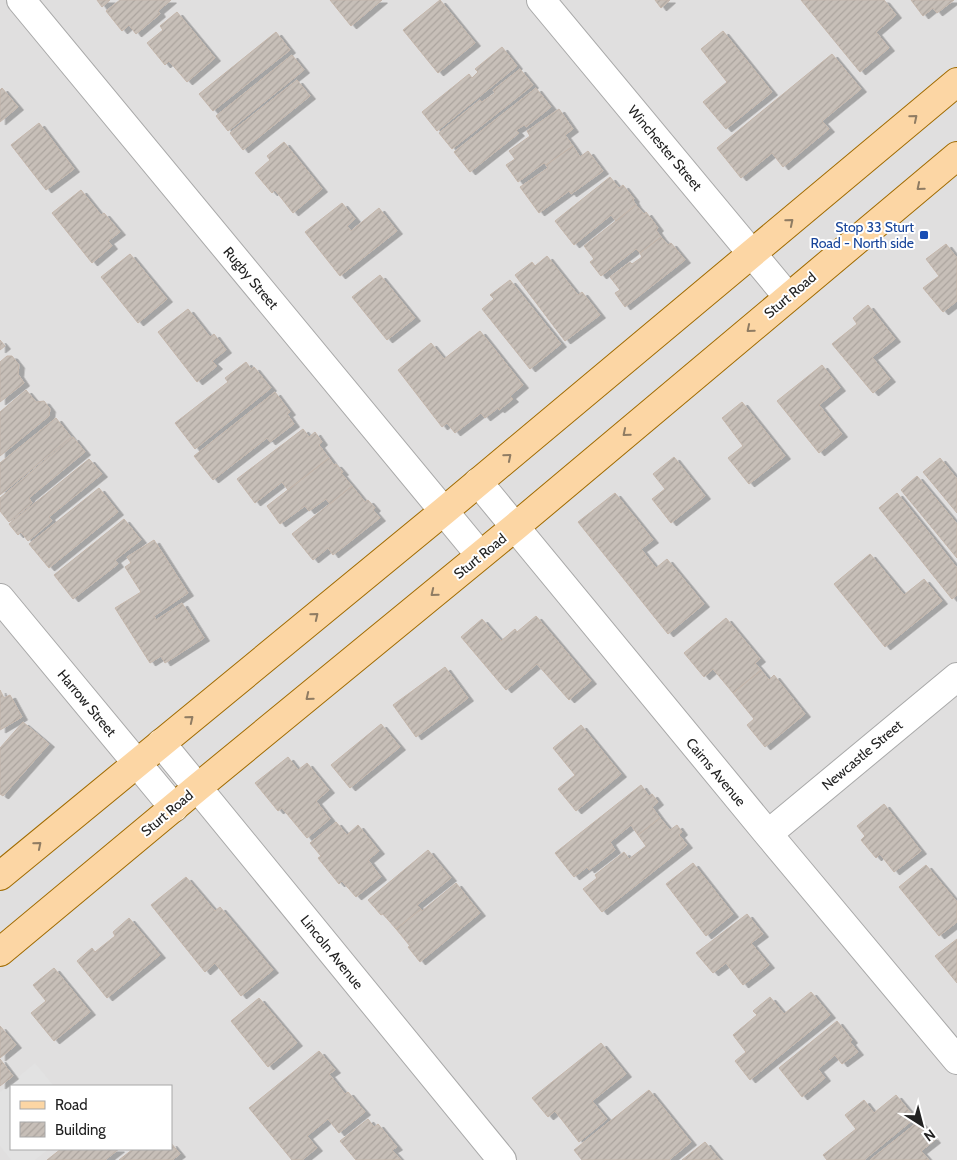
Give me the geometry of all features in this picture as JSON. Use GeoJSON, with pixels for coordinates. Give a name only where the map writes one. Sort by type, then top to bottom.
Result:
{"type":"FeatureCollection","features":[{"type":"Feature","properties":{"kind":"main road"},"geometry":{"type":"LineString","coordinates":[[0,876],[444,511],[957,82]]}},
{"type":"Feature","properties":{"kind":"main road","name":"Sturt Road"},"geometry":{"type":"LineString","coordinates":[[0,952],[515,527],[957,156]]}},
{"type":"Feature","properties":{"kind":"street","name":"Rugby Street"},"geometry":{"type":"LineString","coordinates":[[21,0],[480,555]]}},
{"type":"Feature","properties":{"kind":"street","name":"Winchester Street"},"geometry":{"type":"LineString","coordinates":[[541,0],[788,297]]}},
{"type":"Feature","properties":{"kind":"street","name":"Cairns Avenue"},"geometry":{"type":"LineString","coordinates":[[478,482],[957,1060]]}},
{"type":"Feature","properties":{"kind":"street","name":"Harrow Street"},"geometry":{"type":"LineString","coordinates":[[0,598],[174,808]]}},
{"type":"Feature","properties":{"kind":"street","name":"Newcastle Street"},"geometry":{"type":"LineString","coordinates":[[768,834],[957,677]]}},
{"type":"Feature","properties":{"kind":"street","name":"Lincoln Avenue"},"geometry":{"type":"LineString","coordinates":[[161,743],[502,1160]]}},
{"type":"Feature","properties":{"kind":"shaded area"},"geometry":{"type":"Polygon","coordinates":[[[0,0],[957,0],[957,1160],[0,1160],[0,0]]]}},
{"type":"Feature","properties":{"kind":"shaded area"},"geometry":{"type":"Polygon","coordinates":[[[35,1063],[53,1085],[10,1085],[10,1150],[48,1150],[35,1160],[11,1160],[0,1146],[0,1092],[35,1063]]]}},
{"type":"Feature","properties":{"kind":"building"},"geometry":{"type":"Polygon","coordinates":[[[97,0],[110,0],[102,7],[97,0]]]}},
{"type":"Feature","properties":{"kind":"building"},"geometry":{"type":"Polygon","coordinates":[[[120,0],[171,0],[158,11],[160,14],[136,34],[129,25],[122,31],[106,11],[120,0]]]}},
{"type":"Feature","properties":{"kind":"building"},"geometry":{"type":"Polygon","coordinates":[[[330,0],[382,0],[351,26],[330,0]]]}},
{"type":"Feature","properties":{"kind":"building"},"geometry":{"type":"Polygon","coordinates":[[[440,0],[475,43],[438,73],[403,30],[440,0]]]}},
{"type":"Feature","properties":{"kind":"building"},"geometry":{"type":"Polygon","coordinates":[[[655,0],[670,0],[661,8],[655,0]]]}},
{"type":"Feature","properties":{"kind":"building"},"geometry":{"type":"Polygon","coordinates":[[[801,0],[884,0],[896,15],[876,32],[889,48],[860,72],[801,0]]]}},
{"type":"Feature","properties":{"kind":"building"},"geometry":{"type":"Polygon","coordinates":[[[911,0],[954,0],[937,13],[933,8],[923,16],[911,0]]]}},
{"type":"Feature","properties":{"kind":"building"},"geometry":{"type":"Polygon","coordinates":[[[177,12],[215,58],[187,82],[169,61],[165,65],[147,43],[163,30],[160,26],[177,12]]]}},
{"type":"Feature","properties":{"kind":"building"},"geometry":{"type":"Polygon","coordinates":[[[723,31],[772,92],[726,129],[703,102],[727,82],[701,49],[723,31]]]}},
{"type":"Feature","properties":{"kind":"building"},"geometry":{"type":"Polygon","coordinates":[[[276,32],[290,50],[213,111],[199,94],[276,32]]]}},
{"type":"Feature","properties":{"kind":"building"},"geometry":{"type":"Polygon","coordinates":[[[502,47],[517,66],[437,131],[422,112],[469,74],[472,78],[478,72],[475,69],[502,47]]]}},
{"type":"Feature","properties":{"kind":"building"},"geometry":{"type":"Polygon","coordinates":[[[832,54],[861,89],[822,121],[829,129],[783,167],[772,153],[741,178],[717,148],[832,54]]]}},
{"type":"Feature","properties":{"kind":"building"},"geometry":{"type":"Polygon","coordinates":[[[292,55],[304,70],[228,131],[216,116],[292,55]]]}},
{"type":"Feature","properties":{"kind":"building"},"geometry":{"type":"Polygon","coordinates":[[[520,69],[533,85],[452,149],[439,133],[480,100],[482,102],[495,93],[493,90],[520,69]]]}},
{"type":"Feature","properties":{"kind":"building"},"geometry":{"type":"Polygon","coordinates":[[[297,80],[310,96],[243,150],[230,133],[297,80]]]}},
{"type":"Feature","properties":{"kind":"building"},"geometry":{"type":"Polygon","coordinates":[[[2,88],[18,107],[0,122],[0,90],[2,88]]]}},
{"type":"Feature","properties":{"kind":"building"},"geometry":{"type":"Polygon","coordinates":[[[536,88],[551,107],[526,127],[524,125],[516,130],[519,133],[470,172],[454,152],[536,88]]]}},
{"type":"Feature","properties":{"kind":"building"},"geometry":{"type":"Polygon","coordinates":[[[559,109],[573,129],[565,135],[573,146],[546,165],[544,163],[518,182],[506,165],[515,159],[509,151],[530,136],[527,131],[559,109]]]}},
{"type":"Feature","properties":{"kind":"building"},"geometry":{"type":"Polygon","coordinates":[[[39,123],[74,169],[46,190],[11,145],[39,123]]]}},
{"type":"Feature","properties":{"kind":"building"},"geometry":{"type":"Polygon","coordinates":[[[284,142],[322,189],[293,213],[275,190],[272,193],[255,173],[270,160],[267,156],[284,142]]]}},
{"type":"Feature","properties":{"kind":"building"},"geometry":{"type":"Polygon","coordinates":[[[573,146],[580,157],[588,151],[603,171],[571,194],[569,191],[539,213],[520,187],[548,168],[546,165],[573,146]]]}},
{"type":"Feature","properties":{"kind":"building"},"geometry":{"type":"Polygon","coordinates":[[[610,177],[619,188],[623,185],[634,199],[636,205],[616,221],[611,215],[574,245],[555,221],[610,177]]]}},
{"type":"Feature","properties":{"kind":"building"},"geometry":{"type":"Polygon","coordinates":[[[81,190],[101,215],[104,213],[120,232],[108,241],[112,246],[92,263],[52,213],[81,190]]]}},
{"type":"Feature","properties":{"kind":"building"},"geometry":{"type":"Polygon","coordinates":[[[342,203],[355,219],[347,226],[351,231],[379,208],[397,231],[340,276],[305,232],[342,203]]]}},
{"type":"Feature","properties":{"kind":"building"},"geometry":{"type":"Polygon","coordinates":[[[636,205],[644,214],[646,212],[658,228],[656,230],[661,237],[640,253],[636,249],[601,276],[590,262],[594,259],[584,246],[636,205]]]}},
{"type":"Feature","properties":{"kind":"building"},"geometry":{"type":"Polygon","coordinates":[[[661,237],[668,245],[671,243],[685,260],[625,307],[615,293],[620,290],[610,277],[630,262],[632,264],[642,257],[640,253],[661,237]]]}},
{"type":"Feature","properties":{"kind":"building"},"geometry":{"type":"Polygon","coordinates":[[[946,244],[957,258],[957,301],[943,312],[923,288],[939,276],[926,259],[946,244]]]}},
{"type":"Feature","properties":{"kind":"building"},"geometry":{"type":"Polygon","coordinates":[[[130,254],[167,299],[138,323],[101,277],[130,254]]]}},
{"type":"Feature","properties":{"kind":"building"},"geometry":{"type":"Polygon","coordinates":[[[547,256],[578,295],[582,292],[600,315],[565,341],[515,275],[532,262],[535,266],[547,256]]]}},
{"type":"Feature","properties":{"kind":"building"},"geometry":{"type":"Polygon","coordinates":[[[380,275],[415,318],[387,340],[352,297],[380,275]]]}},
{"type":"Feature","properties":{"kind":"building"},"geometry":{"type":"Polygon","coordinates":[[[510,280],[561,344],[530,369],[482,309],[494,299],[490,295],[510,280]]]}},
{"type":"Feature","properties":{"kind":"building"},"geometry":{"type":"Polygon","coordinates":[[[868,305],[895,339],[872,357],[890,379],[873,393],[832,344],[857,324],[853,318],[868,305]]]}},
{"type":"Feature","properties":{"kind":"building"},"geometry":{"type":"Polygon","coordinates":[[[188,309],[210,337],[214,334],[226,350],[212,361],[217,366],[197,382],[158,332],[188,309]]]}},
{"type":"Feature","properties":{"kind":"building"},"geometry":{"type":"Polygon","coordinates":[[[480,331],[523,385],[510,396],[513,399],[499,410],[498,408],[485,418],[481,413],[455,433],[447,423],[442,427],[398,370],[431,343],[444,359],[480,331]]]}},
{"type":"Feature","properties":{"kind":"building"},"geometry":{"type":"Polygon","coordinates":[[[0,340],[5,346],[0,350],[0,340]]]}},
{"type":"Feature","properties":{"kind":"building"},"geometry":{"type":"Polygon","coordinates":[[[7,356],[12,356],[19,365],[18,374],[24,383],[0,402],[0,362],[7,356]]]}},
{"type":"Feature","properties":{"kind":"building"},"geometry":{"type":"Polygon","coordinates":[[[246,362],[251,369],[254,367],[271,388],[195,449],[175,423],[228,382],[225,378],[246,362]]]}},
{"type":"Feature","properties":{"kind":"building"},"geometry":{"type":"Polygon","coordinates":[[[822,365],[840,388],[819,405],[842,434],[819,453],[777,401],[822,365]]]}},
{"type":"Feature","properties":{"kind":"building"},"geometry":{"type":"Polygon","coordinates":[[[26,390],[36,402],[44,401],[50,409],[49,416],[0,456],[0,412],[26,390]]]}},
{"type":"Feature","properties":{"kind":"building"},"geometry":{"type":"Polygon","coordinates":[[[275,392],[290,412],[287,414],[294,424],[270,442],[267,438],[213,480],[194,456],[275,392]]]}},
{"type":"Feature","properties":{"kind":"building"},"geometry":{"type":"Polygon","coordinates":[[[742,402],[785,456],[749,484],[728,458],[743,446],[722,418],[742,402]]]}},
{"type":"Feature","properties":{"kind":"building"},"geometry":{"type":"Polygon","coordinates":[[[56,418],[71,437],[0,495],[0,463],[56,418]]]}},
{"type":"Feature","properties":{"kind":"building"},"geometry":{"type":"Polygon","coordinates":[[[303,429],[309,437],[315,432],[322,442],[319,445],[329,458],[288,490],[282,482],[255,503],[237,479],[303,429]]]}},
{"type":"Feature","properties":{"kind":"building"},"geometry":{"type":"Polygon","coordinates":[[[73,437],[85,452],[29,498],[32,503],[9,522],[0,511],[0,498],[73,437]]]}},
{"type":"Feature","properties":{"kind":"building"},"geometry":{"type":"Polygon","coordinates":[[[674,457],[705,496],[671,523],[652,499],[665,489],[653,474],[674,457]]]}},
{"type":"Feature","properties":{"kind":"building"},"geometry":{"type":"Polygon","coordinates":[[[329,458],[343,472],[341,473],[352,486],[330,504],[326,499],[309,511],[305,506],[280,524],[267,506],[329,458]]]}},
{"type":"Feature","properties":{"kind":"building"},"geometry":{"type":"Polygon","coordinates":[[[940,458],[957,479],[957,513],[923,472],[940,458]]]}},
{"type":"Feature","properties":{"kind":"building"},"geometry":{"type":"Polygon","coordinates":[[[89,459],[102,474],[49,517],[52,521],[28,541],[21,532],[18,535],[9,524],[89,459]]]}},
{"type":"Feature","properties":{"kind":"building"},"geometry":{"type":"Polygon","coordinates":[[[917,476],[957,524],[957,558],[901,490],[917,476]]]}},
{"type":"Feature","properties":{"kind":"building"},"geometry":{"type":"Polygon","coordinates":[[[352,486],[365,502],[368,500],[375,508],[373,510],[380,518],[333,555],[328,548],[313,560],[292,534],[352,486]]]}},
{"type":"Feature","properties":{"kind":"building"},"geometry":{"type":"Polygon","coordinates":[[[99,488],[118,512],[49,568],[29,544],[99,488]]]}},
{"type":"Feature","properties":{"kind":"building"},"geometry":{"type":"Polygon","coordinates":[[[615,493],[653,540],[641,549],[656,568],[667,559],[704,604],[668,634],[578,522],[615,493]]]}},
{"type":"Feature","properties":{"kind":"building"},"geometry":{"type":"Polygon","coordinates":[[[897,493],[957,568],[957,595],[952,599],[879,508],[897,493]]]}},
{"type":"Feature","properties":{"kind":"building"},"geometry":{"type":"Polygon","coordinates":[[[124,519],[141,540],[115,560],[118,564],[73,599],[54,575],[124,519]]]}},
{"type":"Feature","properties":{"kind":"building"},"geometry":{"type":"Polygon","coordinates":[[[154,540],[188,593],[154,616],[156,620],[182,603],[204,638],[165,663],[161,656],[150,663],[115,608],[141,592],[125,567],[131,563],[127,557],[154,540]]]}},
{"type":"Feature","properties":{"kind":"building"},"geometry":{"type":"Polygon","coordinates":[[[870,554],[904,595],[924,579],[942,601],[885,647],[834,584],[870,554]]]}},
{"type":"Feature","properties":{"kind":"building"},"geometry":{"type":"Polygon","coordinates":[[[536,616],[591,681],[569,700],[537,664],[506,690],[461,637],[482,619],[501,641],[515,629],[517,632],[536,616]]]}},
{"type":"Feature","properties":{"kind":"building"},"geometry":{"type":"Polygon","coordinates":[[[726,618],[760,659],[755,663],[761,670],[733,693],[713,669],[704,677],[684,653],[726,618]]]}},
{"type":"Feature","properties":{"kind":"building"},"geometry":{"type":"Polygon","coordinates":[[[445,667],[468,698],[416,737],[393,705],[445,667]]]}},
{"type":"Feature","properties":{"kind":"building"},"geometry":{"type":"Polygon","coordinates":[[[761,670],[769,680],[774,675],[805,714],[765,747],[747,725],[754,719],[733,693],[761,670]]]}},
{"type":"Feature","properties":{"kind":"building"},"geometry":{"type":"Polygon","coordinates":[[[0,690],[4,698],[10,695],[22,717],[0,730],[0,690]]]}},
{"type":"Feature","properties":{"kind":"building"},"geometry":{"type":"Polygon","coordinates":[[[23,722],[49,744],[3,796],[0,794],[0,748],[23,722]]]}},
{"type":"Feature","properties":{"kind":"building"},"geometry":{"type":"Polygon","coordinates":[[[381,724],[400,747],[350,788],[331,765],[381,724]]]}},
{"type":"Feature","properties":{"kind":"building"},"geometry":{"type":"Polygon","coordinates":[[[581,725],[621,774],[576,811],[558,789],[575,775],[553,748],[581,725]]]}},
{"type":"Feature","properties":{"kind":"building"},"geometry":{"type":"Polygon","coordinates":[[[288,757],[298,770],[307,763],[329,790],[316,801],[330,819],[307,838],[282,808],[278,811],[255,783],[288,757]]]}},
{"type":"Feature","properties":{"kind":"building"},"geometry":{"type":"Polygon","coordinates":[[[641,785],[649,796],[652,794],[658,802],[652,807],[660,818],[638,835],[631,825],[610,842],[615,850],[589,870],[587,867],[574,877],[555,853],[641,785]]]}},
{"type":"Feature","properties":{"kind":"building"},"geometry":{"type":"Polygon","coordinates":[[[884,804],[921,851],[894,872],[880,854],[876,858],[861,840],[865,836],[857,826],[884,804]]]}},
{"type":"Feature","properties":{"kind":"building"},"geometry":{"type":"Polygon","coordinates":[[[660,818],[670,830],[677,825],[682,832],[679,835],[687,845],[602,912],[583,889],[597,878],[595,875],[624,852],[629,859],[646,846],[638,835],[660,818]]]}},
{"type":"Feature","properties":{"kind":"building"},"geometry":{"type":"Polygon","coordinates":[[[336,822],[347,835],[358,825],[379,851],[368,860],[381,877],[356,897],[342,881],[339,884],[318,858],[321,856],[310,843],[336,822]]]}},
{"type":"Feature","properties":{"kind":"building"},"geometry":{"type":"Polygon","coordinates":[[[428,850],[451,878],[417,905],[421,909],[396,929],[368,900],[428,850]]]}},
{"type":"Feature","properties":{"kind":"building"},"geometry":{"type":"Polygon","coordinates":[[[693,863],[733,914],[706,936],[666,884],[693,863]]]}},
{"type":"Feature","properties":{"kind":"building"},"geometry":{"type":"Polygon","coordinates":[[[926,865],[957,902],[957,922],[939,936],[899,887],[926,865]]]}},
{"type":"Feature","properties":{"kind":"building"},"geometry":{"type":"Polygon","coordinates":[[[186,877],[215,911],[220,907],[273,970],[241,996],[215,963],[205,972],[151,905],[186,877]]]}},
{"type":"Feature","properties":{"kind":"building"},"geometry":{"type":"Polygon","coordinates":[[[456,883],[480,913],[420,962],[396,929],[421,909],[422,911],[456,883]]]}},
{"type":"Feature","properties":{"kind":"building"},"geometry":{"type":"Polygon","coordinates":[[[747,914],[763,934],[751,943],[769,965],[743,985],[726,963],[713,973],[696,953],[747,914]]]}},
{"type":"Feature","properties":{"kind":"building"},"geometry":{"type":"Polygon","coordinates":[[[129,918],[160,955],[107,998],[77,961],[92,948],[95,952],[115,936],[113,932],[129,918]]]}},
{"type":"Feature","properties":{"kind":"building"},"geometry":{"type":"Polygon","coordinates":[[[957,939],[957,983],[935,956],[957,939]]]}},
{"type":"Feature","properties":{"kind":"building"},"geometry":{"type":"Polygon","coordinates":[[[54,968],[90,1012],[54,1041],[31,1013],[46,1001],[33,985],[54,968]]]}},
{"type":"Feature","properties":{"kind":"building"},"geometry":{"type":"Polygon","coordinates":[[[811,992],[830,1015],[750,1080],[735,1061],[746,1052],[733,1035],[757,1015],[753,1011],[770,997],[784,1014],[811,992]]]}},
{"type":"Feature","properties":{"kind":"building"},"geometry":{"type":"Polygon","coordinates":[[[259,998],[297,1043],[268,1067],[231,1021],[259,998]]]}},
{"type":"Feature","properties":{"kind":"building"},"geometry":{"type":"Polygon","coordinates":[[[837,1021],[852,1040],[850,1042],[858,1052],[842,1064],[835,1055],[818,1069],[825,1078],[802,1097],[779,1068],[837,1021]]]}},
{"type":"Feature","properties":{"kind":"building"},"geometry":{"type":"Polygon","coordinates":[[[0,1026],[16,1045],[0,1058],[0,1026]]]}},
{"type":"Feature","properties":{"kind":"building"},"geometry":{"type":"Polygon","coordinates":[[[601,1043],[626,1074],[592,1101],[607,1119],[579,1142],[555,1111],[548,1117],[532,1098],[601,1043]]]}},
{"type":"Feature","properties":{"kind":"building"},"geometry":{"type":"Polygon","coordinates":[[[319,1051],[335,1070],[329,1074],[345,1094],[348,1092],[365,1112],[339,1133],[328,1119],[307,1136],[317,1148],[302,1160],[292,1160],[249,1108],[319,1051]]]}},
{"type":"Feature","properties":{"kind":"building"},"geometry":{"type":"Polygon","coordinates":[[[0,1059],[13,1076],[0,1086],[0,1059]]]}},
{"type":"Feature","properties":{"kind":"building"},"geometry":{"type":"Polygon","coordinates":[[[649,1090],[691,1142],[669,1160],[582,1160],[574,1150],[649,1090]]]}},
{"type":"Feature","properties":{"kind":"building"},"geometry":{"type":"Polygon","coordinates":[[[896,1095],[915,1118],[864,1160],[827,1160],[823,1155],[856,1129],[845,1115],[864,1100],[874,1113],[896,1095]]]}},
{"type":"Feature","properties":{"kind":"building"},"geometry":{"type":"Polygon","coordinates":[[[368,1119],[374,1127],[378,1124],[397,1147],[392,1150],[401,1160],[356,1160],[340,1141],[368,1119]]]}},
{"type":"Feature","properties":{"kind":"building"},"geometry":{"type":"Polygon","coordinates":[[[919,1121],[935,1140],[921,1151],[929,1160],[870,1160],[919,1121]]]}},
{"type":"Feature","properties":{"kind":"building"},"geometry":{"type":"Polygon","coordinates":[[[705,1142],[720,1160],[682,1160],[705,1142]]]}},
{"type":"Feature","properties":{"kind":"building"},"geometry":{"type":"Polygon","coordinates":[[[172,1144],[180,1154],[172,1160],[119,1160],[132,1150],[172,1150],[172,1144]]]}},
{"type":"Feature","properties":{"kind":"building"},"geometry":{"type":"Polygon","coordinates":[[[60,1150],[118,1150],[105,1160],[47,1160],[60,1150]]]}},
{"type":"Feature","properties":{"kind":"place","name":"Stop 33 Sturt Road - North side"},"geometry":{"type":"Point","coordinates":[924,235]}}]}
